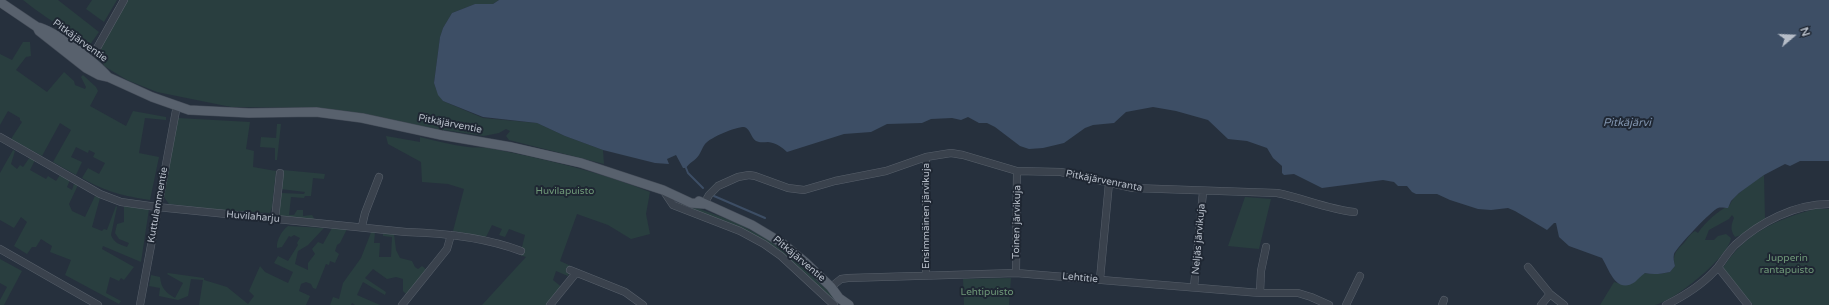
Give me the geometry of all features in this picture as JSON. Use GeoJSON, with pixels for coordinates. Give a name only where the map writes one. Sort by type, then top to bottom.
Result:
{"type":"FeatureCollection","features":[{"type":"Feature","properties":{"kind":"main road","name":"Pitkäjärventie"},"geometry":{"type":"LineString","coordinates":[[0,2],[37,27],[43,28],[60,38],[88,64],[108,77],[152,97],[177,105],[190,103],[227,112],[316,112],[362,118],[574,161],[678,196],[689,196],[752,225],[777,240],[805,262],[831,287],[839,298],[849,305]]}},
{"type":"Feature","properties":{"kind":"main road","name":"Pitkäjärventie"},"geometry":{"type":"LineString","coordinates":[[831,287],[843,294],[853,305]]}},
{"type":"Feature","properties":{"kind":"street"},"geometry":{"type":"LineString","coordinates":[[88,64],[124,0]]}},
{"type":"Feature","properties":{"kind":"street","name":"Kuttulammentie"},"geometry":{"type":"LineString","coordinates":[[140,305],[177,105]]}},
{"type":"Feature","properties":{"kind":"street","name":"Huvilaharju"},"geometry":{"type":"LineString","coordinates":[[0,137],[100,194],[121,202],[275,219],[451,235],[487,240],[521,251]]}},
{"type":"Feature","properties":{"kind":"street","name":"Pitkäjärvenranta"},"geometry":{"type":"LineString","coordinates":[[704,204],[709,195],[718,186],[738,177],[749,175],[755,176],[788,188],[804,190],[835,181],[886,171],[942,153],[963,155],[1017,171],[1062,172],[1133,188],[1203,192],[1277,193],[1338,210],[1354,212]]}},
{"type":"Feature","properties":{"kind":"street","name":"Ensimmäinen järvikuja"},"geometry":{"type":"LineString","coordinates":[[926,157],[926,275]]}},
{"type":"Feature","properties":{"kind":"street","name":"Toinen järvikuja"},"geometry":{"type":"LineString","coordinates":[[1016,273],[1017,171]]}},
{"type":"Feature","properties":{"kind":"street"},"geometry":{"type":"LineString","coordinates":[[275,219],[280,173]]}},
{"type":"Feature","properties":{"kind":"street"},"geometry":{"type":"LineString","coordinates":[[362,226],[365,213],[379,177]]}},
{"type":"Feature","properties":{"kind":"street"},"geometry":{"type":"LineString","coordinates":[[1100,279],[1109,182]]}},
{"type":"Feature","properties":{"kind":"street","name":"Pitkäjärventie"},"geometry":{"type":"LineString","coordinates":[[663,190],[673,205],[740,231],[764,244],[781,256],[834,305]]}},
{"type":"Feature","properties":{"kind":"street","name":"Neljäs järvikuja"},"geometry":{"type":"LineString","coordinates":[[1194,287],[1203,192]]}},
{"type":"Feature","properties":{"kind":"street"},"geometry":{"type":"LineString","coordinates":[[1666,305],[1694,288],[1718,267],[1726,254],[1762,225],[1797,209],[1812,205],[1829,204]]}},
{"type":"Feature","properties":{"kind":"street"},"geometry":{"type":"LineString","coordinates":[[402,305],[447,249],[451,235]]}},
{"type":"Feature","properties":{"kind":"street"},"geometry":{"type":"LineString","coordinates":[[1260,293],[1261,271],[1266,247]]}},
{"type":"Feature","properties":{"kind":"street"},"geometry":{"type":"LineString","coordinates":[[0,249],[98,305]]}},
{"type":"Feature","properties":{"kind":"street"},"geometry":{"type":"LineString","coordinates":[[1528,267],[1550,294],[1564,305]]}},
{"type":"Feature","properties":{"kind":"street"},"geometry":{"type":"LineString","coordinates":[[1718,267],[1748,305]]}},
{"type":"Feature","properties":{"kind":"street"},"geometry":{"type":"LineString","coordinates":[[550,305],[573,272],[630,295],[643,305]]}},
{"type":"Feature","properties":{"kind":"street","name":"Lehtitie"},"geometry":{"type":"LineString","coordinates":[[831,287],[841,279],[848,278],[1016,273],[1260,293],[1298,293],[1329,305]]}},
{"type":"Feature","properties":{"kind":"street"},"geometry":{"type":"LineString","coordinates":[[1346,305],[1360,276]]}},
{"type":"Feature","properties":{"kind":"street"},"geometry":{"type":"LineString","coordinates":[[1541,305],[1550,294]]}},
{"type":"Feature","properties":{"kind":"green space"},"geometry":{"type":"Polygon","coordinates":[[[23,0],[58,0],[99,32],[89,46],[83,45],[69,32],[23,0]]]}},
{"type":"Feature","properties":{"kind":"green space"},"geometry":{"type":"Polygon","coordinates":[[[92,0],[117,0],[104,22],[86,9],[92,0]]]}},
{"type":"Feature","properties":{"kind":"green space"},"geometry":{"type":"Polygon","coordinates":[[[124,0],[499,0],[493,4],[475,4],[452,13],[443,28],[440,37],[434,83],[443,101],[483,118],[537,123],[565,136],[603,150],[604,164],[509,140],[506,136],[510,131],[506,129],[499,133],[484,136],[437,129],[364,115],[314,108],[231,107],[157,92],[127,80],[104,66],[103,63],[93,56],[124,0]]]}},
{"type":"Feature","properties":{"kind":"green space"},"geometry":{"type":"Polygon","coordinates":[[[23,42],[30,42],[31,56],[26,57],[16,70],[47,92],[64,72],[74,81],[75,85],[85,89],[86,87],[81,77],[83,75],[96,87],[98,91],[90,106],[126,126],[133,111],[166,117],[166,120],[145,118],[139,153],[159,157],[150,200],[115,193],[82,178],[88,168],[99,174],[105,163],[93,157],[95,153],[89,150],[88,153],[76,147],[71,157],[82,162],[76,175],[53,162],[71,130],[60,123],[42,156],[11,139],[22,122],[20,118],[8,111],[0,125],[0,54],[12,60],[23,42]]]}},
{"type":"Feature","properties":{"kind":"green space"},"geometry":{"type":"Polygon","coordinates":[[[178,118],[250,122],[246,149],[254,151],[253,167],[276,171],[270,213],[233,211],[169,204],[164,197],[178,118]]]}},
{"type":"Feature","properties":{"kind":"green space"},"geometry":{"type":"Polygon","coordinates":[[[277,124],[281,124],[277,160],[275,160],[275,148],[260,147],[261,137],[276,138],[277,124]]]}},
{"type":"Feature","properties":{"kind":"green space","name":"Huvilapuisto"},"geometry":{"type":"Polygon","coordinates":[[[386,136],[420,142],[420,137],[462,146],[489,148],[571,166],[650,192],[646,214],[650,234],[631,239],[608,225],[577,214],[560,261],[571,266],[568,276],[556,271],[553,280],[564,289],[550,305],[482,305],[526,257],[520,255],[525,235],[509,229],[505,237],[499,235],[502,229],[492,225],[486,237],[453,231],[464,189],[448,184],[422,182],[421,162],[388,144],[386,136]]]}},
{"type":"Feature","properties":{"kind":"green space"},"geometry":{"type":"Polygon","coordinates":[[[13,150],[15,151],[11,164],[17,169],[20,165],[23,167],[30,157],[35,160],[30,170],[46,179],[48,176],[56,181],[60,175],[70,180],[67,187],[72,190],[74,184],[78,185],[69,204],[72,211],[85,217],[95,196],[100,198],[92,227],[102,231],[104,229],[107,230],[116,206],[111,235],[115,242],[119,244],[127,247],[129,243],[119,239],[115,233],[117,224],[124,222],[124,206],[149,209],[141,262],[103,246],[102,249],[134,267],[124,280],[121,278],[119,281],[110,277],[106,293],[121,301],[119,304],[65,275],[71,260],[50,252],[52,246],[41,239],[36,247],[32,247],[27,254],[14,246],[27,222],[21,217],[14,228],[0,220],[0,173],[13,150]]]}},
{"type":"Feature","properties":{"kind":"green space"},"geometry":{"type":"Polygon","coordinates":[[[283,170],[325,174],[324,179],[313,178],[311,196],[305,196],[304,198],[291,197],[289,215],[294,215],[297,210],[303,210],[303,216],[312,215],[315,220],[281,217],[279,215],[281,193],[304,194],[305,192],[281,189],[283,170]]]}},
{"type":"Feature","properties":{"kind":"green space"},"geometry":{"type":"Polygon","coordinates":[[[1764,175],[1765,220],[1741,235],[1735,237],[1732,230],[1734,218],[1732,215],[1729,219],[1709,230],[1705,240],[1714,240],[1718,236],[1726,234],[1731,238],[1728,246],[1721,256],[1699,278],[1674,296],[1655,305],[1600,305],[1614,282],[1625,285],[1645,273],[1658,274],[1670,272],[1675,266],[1675,253],[1690,235],[1695,231],[1698,233],[1712,217],[1730,205],[1739,193],[1764,175]]]}},
{"type":"Feature","properties":{"kind":"green space"},"geometry":{"type":"Polygon","coordinates":[[[1245,197],[1271,199],[1259,249],[1228,246],[1245,197]]]}},
{"type":"Feature","properties":{"kind":"green space"},"geometry":{"type":"Polygon","coordinates":[[[692,206],[735,222],[778,245],[839,301],[836,305],[779,252],[691,210],[692,206]]]}},
{"type":"Feature","properties":{"kind":"green space","name":"Jupperin rantapuisto"},"geometry":{"type":"Polygon","coordinates":[[[1815,209],[1829,209],[1829,305],[1753,305],[1723,268],[1731,256],[1751,237],[1775,223],[1815,209]]]}},
{"type":"Feature","properties":{"kind":"green space"},"geometry":{"type":"Polygon","coordinates":[[[288,226],[324,228],[308,245],[298,251],[295,264],[308,270],[308,263],[315,254],[312,249],[318,242],[323,244],[332,228],[347,229],[340,243],[337,245],[335,251],[339,254],[335,263],[330,261],[329,265],[326,264],[316,289],[313,288],[311,284],[306,282],[301,284],[299,291],[310,296],[306,305],[199,305],[203,280],[191,279],[188,296],[178,300],[159,296],[160,288],[149,286],[151,275],[160,277],[164,290],[175,298],[183,283],[167,274],[168,273],[204,278],[204,280],[227,287],[248,304],[254,296],[249,291],[260,266],[265,272],[288,283],[293,272],[274,263],[278,256],[288,261],[298,245],[297,243],[300,238],[294,235],[291,237],[289,236],[282,247],[277,248],[277,242],[280,236],[288,226]]]}},
{"type":"Feature","properties":{"kind":"green space"},"geometry":{"type":"Polygon","coordinates":[[[372,230],[375,232],[374,243],[380,243],[379,257],[391,257],[392,237],[383,236],[383,232],[394,234],[396,250],[400,258],[412,261],[418,269],[422,266],[427,270],[407,295],[403,291],[403,279],[396,277],[387,279],[373,269],[365,278],[386,292],[385,295],[363,282],[357,295],[380,305],[355,305],[352,303],[351,305],[330,305],[333,297],[339,299],[343,283],[361,258],[372,230]]]}},
{"type":"Feature","properties":{"kind":"green space"},"geometry":{"type":"Polygon","coordinates":[[[0,259],[22,271],[4,305],[0,305],[0,300],[7,287],[0,283],[0,259]]]}},
{"type":"Feature","properties":{"kind":"green space","name":"Lehtipuisto"},"geometry":{"type":"Polygon","coordinates":[[[1011,278],[1009,305],[964,305],[963,279],[1011,278]]]}},
{"type":"Feature","properties":{"kind":"water","name":"Pitkäjärvi"},"geometry":{"type":"Polygon","coordinates":[[[499,0],[1829,0],[1829,161],[1800,161],[1790,166],[1785,164],[1764,175],[1739,193],[1731,201],[1728,208],[1718,208],[1714,210],[1694,230],[1676,250],[1674,254],[1675,266],[1670,272],[1657,274],[1645,273],[1635,282],[1628,285],[1623,285],[1614,279],[1602,258],[1569,246],[1559,237],[1556,223],[1554,223],[1547,230],[1508,208],[1491,210],[1478,209],[1437,194],[1416,194],[1407,186],[1398,186],[1394,182],[1383,180],[1322,188],[1294,174],[1284,175],[1282,173],[1282,166],[1273,158],[1267,148],[1247,141],[1228,139],[1208,120],[1176,111],[1153,107],[1126,112],[1114,123],[1093,125],[1085,128],[1064,143],[1043,148],[1029,149],[1020,146],[995,127],[987,123],[979,123],[968,117],[961,120],[952,118],[931,119],[922,123],[887,124],[871,132],[844,134],[787,152],[774,143],[756,141],[746,128],[740,127],[723,133],[708,141],[704,145],[700,154],[686,168],[683,168],[676,155],[667,159],[669,164],[655,163],[603,150],[565,136],[537,123],[483,117],[443,101],[438,95],[434,83],[440,37],[443,28],[452,13],[475,4],[493,4],[499,0]]]}},
{"type":"Feature","properties":{"kind":"waterway"},"geometry":{"type":"LineString","coordinates":[[686,168],[688,173],[703,188]]}},
{"type":"Feature","properties":{"kind":"waterway"},"geometry":{"type":"LineString","coordinates":[[714,196],[765,218]]}}]}
